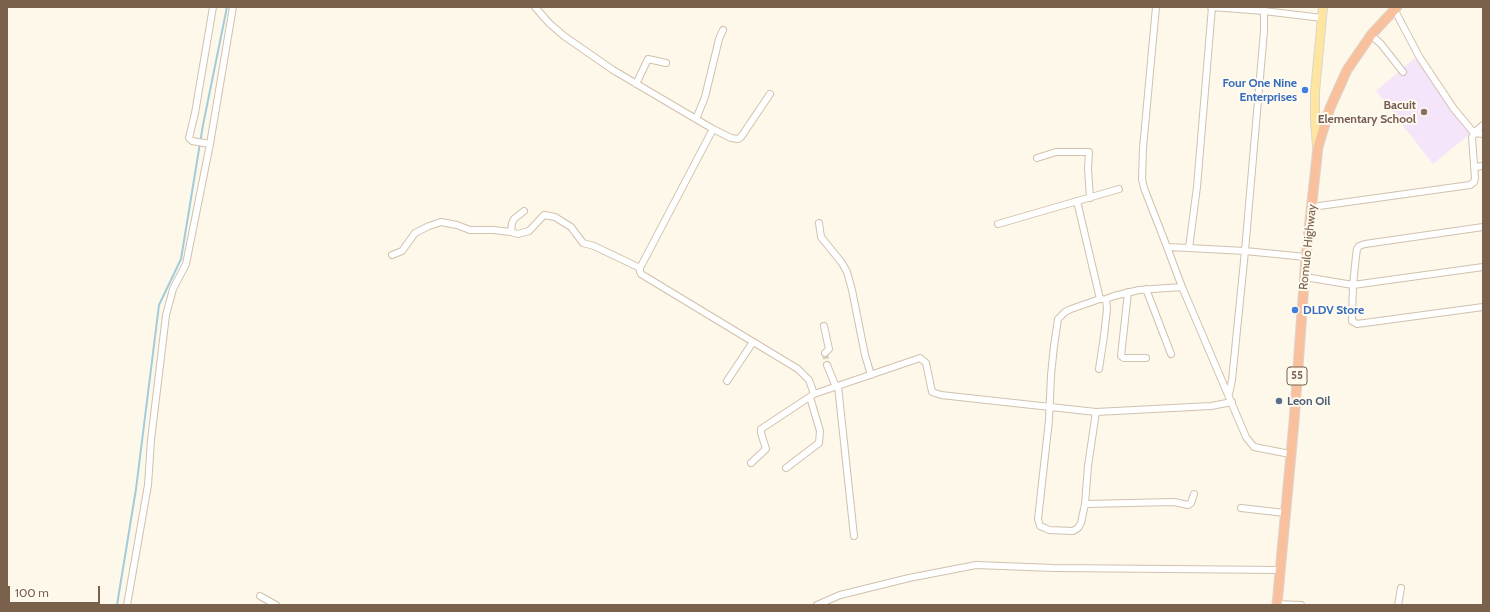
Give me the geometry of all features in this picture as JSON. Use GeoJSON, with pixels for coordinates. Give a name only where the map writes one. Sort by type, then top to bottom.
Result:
{"type":"FeatureCollection","features":[{"type":"Feature","properties":{"kind":"highway","name":"Romulo Highway"},"geometry":{"type":"LineString","coordinates":[[1277,605],[1306,257],[1318,147],[1330,108],[1347,70],[1372,35],[1395,8]]}},
{"type":"Feature","properties":{"kind":"main road"},"geometry":{"type":"LineString","coordinates":[[1318,147],[1315,121],[1315,92],[1323,7]]}},
{"type":"Feature","properties":{"kind":"street"},"geometry":{"type":"LineString","coordinates":[[207,143],[192,141],[189,137],[195,113],[213,7]]}},
{"type":"Feature","properties":{"kind":"street"},"geometry":{"type":"LineString","coordinates":[[127,605],[148,486],[151,440],[166,315],[173,289],[186,264],[233,7]]}},
{"type":"Feature","properties":{"kind":"street"},"geometry":{"type":"LineString","coordinates":[[535,7],[549,23],[564,36],[636,84],[731,138],[738,139],[741,137],[770,94]]}},
{"type":"Feature","properties":{"kind":"street"},"geometry":{"type":"LineString","coordinates":[[1156,7],[1143,148],[1142,180],[1144,188],[1182,287],[1229,394],[1246,437],[1254,447],[1290,454]]}},
{"type":"Feature","properties":{"kind":"street"},"geometry":{"type":"LineString","coordinates":[[1189,248],[1197,187],[1211,7],[1264,11],[1322,18]]}},
{"type":"Feature","properties":{"kind":"street"},"geometry":{"type":"LineString","coordinates":[[1395,8],[1420,58],[1454,109],[1474,133],[1483,134]]}},
{"type":"Feature","properties":{"kind":"street"},"geometry":{"type":"LineString","coordinates":[[1229,394],[1234,365],[1245,251],[1264,31],[1264,11]]}},
{"type":"Feature","properties":{"kind":"street"},"geometry":{"type":"LineString","coordinates":[[696,119],[705,97],[719,39],[723,30]]}},
{"type":"Feature","properties":{"kind":"street"},"geometry":{"type":"LineString","coordinates":[[1372,35],[1403,72]]}},
{"type":"Feature","properties":{"kind":"street"},"geometry":{"type":"LineString","coordinates":[[636,84],[648,59],[666,63]]}},
{"type":"Feature","properties":{"kind":"street"},"geometry":{"type":"LineString","coordinates":[[1312,207],[1470,185],[1474,182],[1475,178],[1472,137],[1474,133],[1483,125]]}},
{"type":"Feature","properties":{"kind":"street"},"geometry":{"type":"LineString","coordinates":[[713,129],[640,268],[641,274],[798,369],[809,380],[820,431],[819,443],[786,468]]}},
{"type":"Feature","properties":{"kind":"street"},"geometry":{"type":"LineString","coordinates":[[1037,158],[1056,152],[1089,152],[1088,169],[1090,198]]}},
{"type":"Feature","properties":{"kind":"street"},"geometry":{"type":"LineString","coordinates":[[1474,167],[1483,166]]}},
{"type":"Feature","properties":{"kind":"street"},"geometry":{"type":"LineString","coordinates":[[998,224],[1119,189]]}},
{"type":"Feature","properties":{"kind":"street"},"geometry":{"type":"LineString","coordinates":[[1077,201],[1103,300],[1107,309],[1099,369]]}},
{"type":"Feature","properties":{"kind":"street"},"geometry":{"type":"LineString","coordinates":[[511,232],[514,219],[524,211]]}},
{"type":"Feature","properties":{"kind":"street"},"geometry":{"type":"LineString","coordinates":[[392,255],[402,251],[415,233],[441,222],[458,225],[470,230],[511,232],[518,234],[529,231],[544,215],[555,217],[571,227],[583,243],[594,246],[640,268]]}},
{"type":"Feature","properties":{"kind":"street"},"geometry":{"type":"LineString","coordinates":[[819,223],[822,237],[847,272],[865,355],[871,375]]}},
{"type":"Feature","properties":{"kind":"street"},"geometry":{"type":"LineString","coordinates":[[1483,227],[1361,245],[1357,249],[1353,285],[1352,321],[1355,324],[1483,307]]}},
{"type":"Feature","properties":{"kind":"street"},"geometry":{"type":"LineString","coordinates":[[1167,247],[1245,251],[1306,257]]}},
{"type":"Feature","properties":{"kind":"street"},"geometry":{"type":"LineString","coordinates":[[1305,277],[1353,285],[1483,267]]}},
{"type":"Feature","properties":{"kind":"street"},"geometry":{"type":"LineString","coordinates":[[1096,412],[1088,466],[1085,504],[1081,523],[1078,528],[1073,531],[1049,530],[1040,526],[1038,519],[1046,458],[1054,346],[1058,320],[1065,312],[1071,309],[1128,292],[1146,289],[1182,287]]}},
{"type":"Feature","properties":{"kind":"street"},"geometry":{"type":"LineString","coordinates":[[1146,289],[1171,354]]}},
{"type":"Feature","properties":{"kind":"street"},"geometry":{"type":"LineString","coordinates":[[1128,292],[1121,356],[1124,358],[1146,358]]}},
{"type":"Feature","properties":{"kind":"street"},"geometry":{"type":"LineString","coordinates":[[824,326],[829,349],[825,353]]}},
{"type":"Feature","properties":{"kind":"street"},"geometry":{"type":"LineString","coordinates":[[727,381],[753,342]]}},
{"type":"Feature","properties":{"kind":"street"},"geometry":{"type":"LineString","coordinates":[[751,463],[766,449],[761,429],[812,396],[920,358],[926,363],[930,388],[934,394],[1049,408],[1096,412],[1211,406],[1232,402]]}},
{"type":"Feature","properties":{"kind":"street"},"geometry":{"type":"LineString","coordinates":[[827,365],[837,386],[854,536]]}},
{"type":"Feature","properties":{"kind":"street"},"geometry":{"type":"LineString","coordinates":[[1085,504],[1174,502],[1188,505],[1191,503],[1194,494]]}},
{"type":"Feature","properties":{"kind":"street"},"geometry":{"type":"LineString","coordinates":[[1241,508],[1285,513]]}},
{"type":"Feature","properties":{"kind":"street"},"geometry":{"type":"LineString","coordinates":[[817,605],[840,595],[909,578],[976,565],[1054,568],[1280,570]]}},
{"type":"Feature","properties":{"kind":"street"},"geometry":{"type":"LineString","coordinates":[[1398,605],[1401,588]]}},
{"type":"Feature","properties":{"kind":"street"},"geometry":{"type":"LineString","coordinates":[[260,596],[276,605]]}},
{"type":"Feature","properties":{"kind":"street"},"geometry":{"type":"LineString","coordinates":[[1277,605],[1301,605]]}},
{"type":"Feature","properties":{"kind":"shaded area","name":"Bacuit Elementary School"},"geometry":{"type":"Polygon","coordinates":[[[1415,58],[1471,133],[1433,164],[1376,91],[1415,58]]]}},
{"type":"Feature","properties":{"kind":"waterway"},"geometry":{"type":"LineString","coordinates":[[117,605],[136,489],[159,305],[181,259],[203,125],[227,7]]}},
{"type":"Feature","properties":{"kind":"tunnel"},"geometry":{"type":"LineString","coordinates":[[825,353],[827,365]]}},
{"type":"Feature","properties":{"kind":"place","name":"Four One Nine Enterprises"},"geometry":{"type":"Point","coordinates":[1305,90]}},
{"type":"Feature","properties":{"kind":"place","name":"Bacuit Elementary School"},"geometry":{"type":"Point","coordinates":[1424,112]}},
{"type":"Feature","properties":{"kind":"place","name":"DLDV Store"},"geometry":{"type":"Point","coordinates":[1295,310]}},
{"type":"Feature","properties":{"kind":"place","name":"Leon Oil"},"geometry":{"type":"Point","coordinates":[1279,401]}}]}
